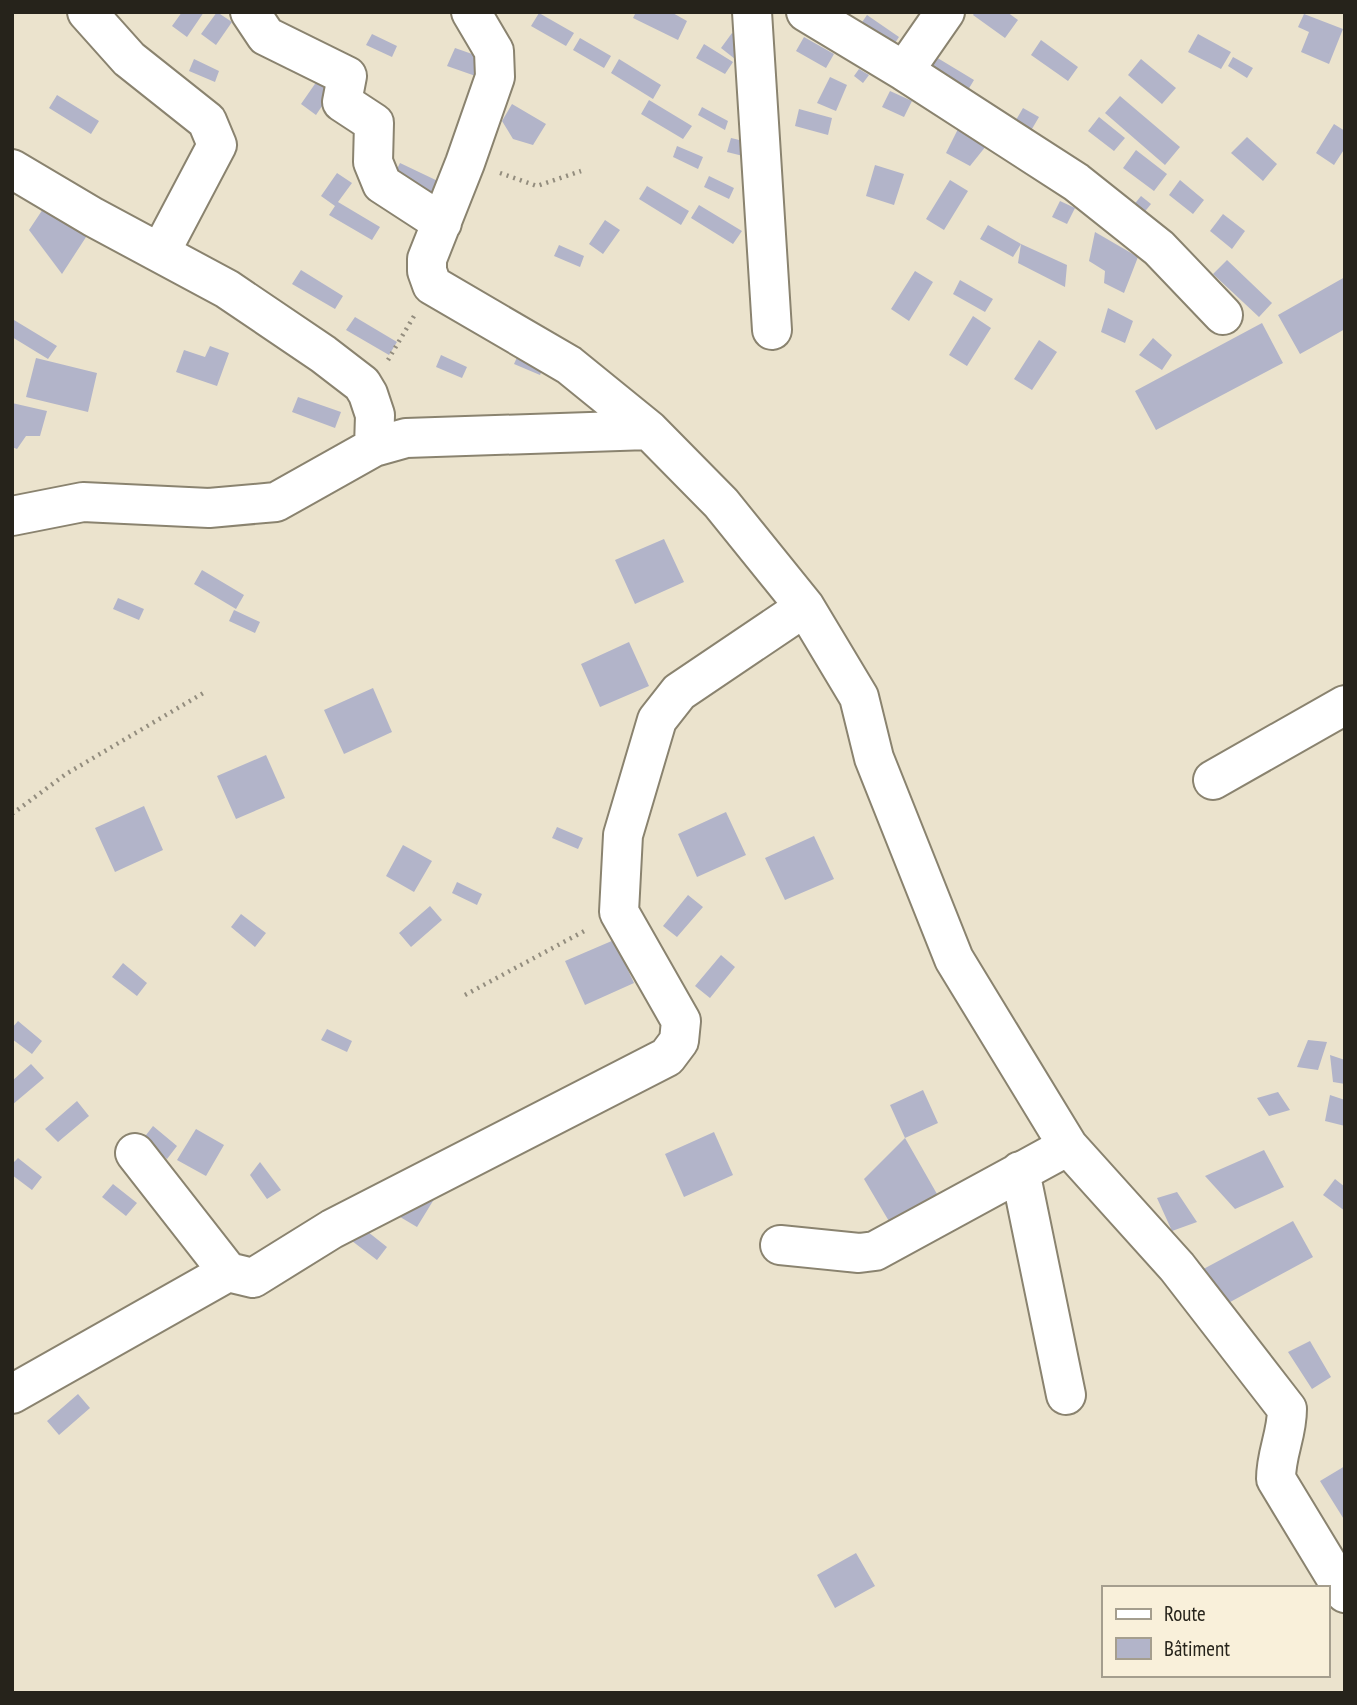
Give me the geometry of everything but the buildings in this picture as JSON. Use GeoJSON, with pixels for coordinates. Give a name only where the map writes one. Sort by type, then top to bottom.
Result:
{"type":"FeatureCollection","features":[{"type":"Feature","properties":{"kind":"street"},"geometry":{"type":"LineString","coordinates":[[87,12],[129,58],[207,121],[216,145],[160,253]]}},
{"type":"Feature","properties":{"kind":"street"},"geometry":{"type":"LineString","coordinates":[[250,12],[266,36],[347,76],[342,102],[374,122],[373,162],[382,184],[442,223]]}},
{"type":"Feature","properties":{"kind":"street"},"geometry":{"type":"LineString","coordinates":[[471,12],[495,51],[495,77],[466,163],[427,259],[427,271],[432,285],[569,365],[649,430],[721,503],[805,607],[859,697],[874,758],[954,958],[1068,1146],[1177,1267],[1287,1409],[1287,1426],[1276,1461],[1276,1479],[1345,1593]]}},
{"type":"Feature","properties":{"kind":"street"},"geometry":{"type":"LineString","coordinates":[[752,12],[772,330]]}},
{"type":"Feature","properties":{"kind":"street"},"geometry":{"type":"LineString","coordinates":[[806,12],[904,71],[1076,182],[1159,248],[1223,315]]}},
{"type":"Feature","properties":{"kind":"street"},"geometry":{"type":"LineString","coordinates":[[904,71],[945,12]]}},
{"type":"Feature","properties":{"kind":"street"},"geometry":{"type":"LineString","coordinates":[[12,169],[93,217],[227,289],[362,384],[375,415],[373,447]]}},
{"type":"Feature","properties":{"kind":"street"},"geometry":{"type":"LineString","coordinates":[[12,516],[83,502],[208,508],[276,502],[373,447],[406,438],[649,430]]}},
{"type":"Feature","properties":{"kind":"street"},"geometry":{"type":"LineString","coordinates":[[135,1153],[228,1272],[253,1278],[332,1229],[667,1057],[679,1041],[681,1021],[619,912],[622,835],[657,720],[679,692],[805,607]]}},
{"type":"Feature","properties":{"kind":"street"},"geometry":{"type":"LineString","coordinates":[[1213,780],[1345,705]]}},
{"type":"Feature","properties":{"kind":"street"},"geometry":{"type":"LineString","coordinates":[[780,1245],[859,1253],[875,1251],[1068,1146]]}},
{"type":"Feature","properties":{"kind":"street"},"geometry":{"type":"LineString","coordinates":[[1020,1171],[1066,1395]]}},
{"type":"Feature","properties":{"kind":"street"},"geometry":{"type":"LineString","coordinates":[[12,1394],[228,1272]]}},
{"type":"Feature","properties":{"kind":"path"},"geometry":{"type":"LineString","coordinates":[[466,163],[537,186],[581,171]]}},
{"type":"Feature","properties":{"kind":"path"},"geometry":{"type":"LineString","coordinates":[[368,394],[432,285]]}},
{"type":"Feature","properties":{"kind":"path"},"geometry":{"type":"LineString","coordinates":[[12,814],[66,774],[205,692]]}},
{"type":"Feature","properties":{"kind":"path"},"geometry":{"type":"LineString","coordinates":[[465,995],[619,912]]}}]}
